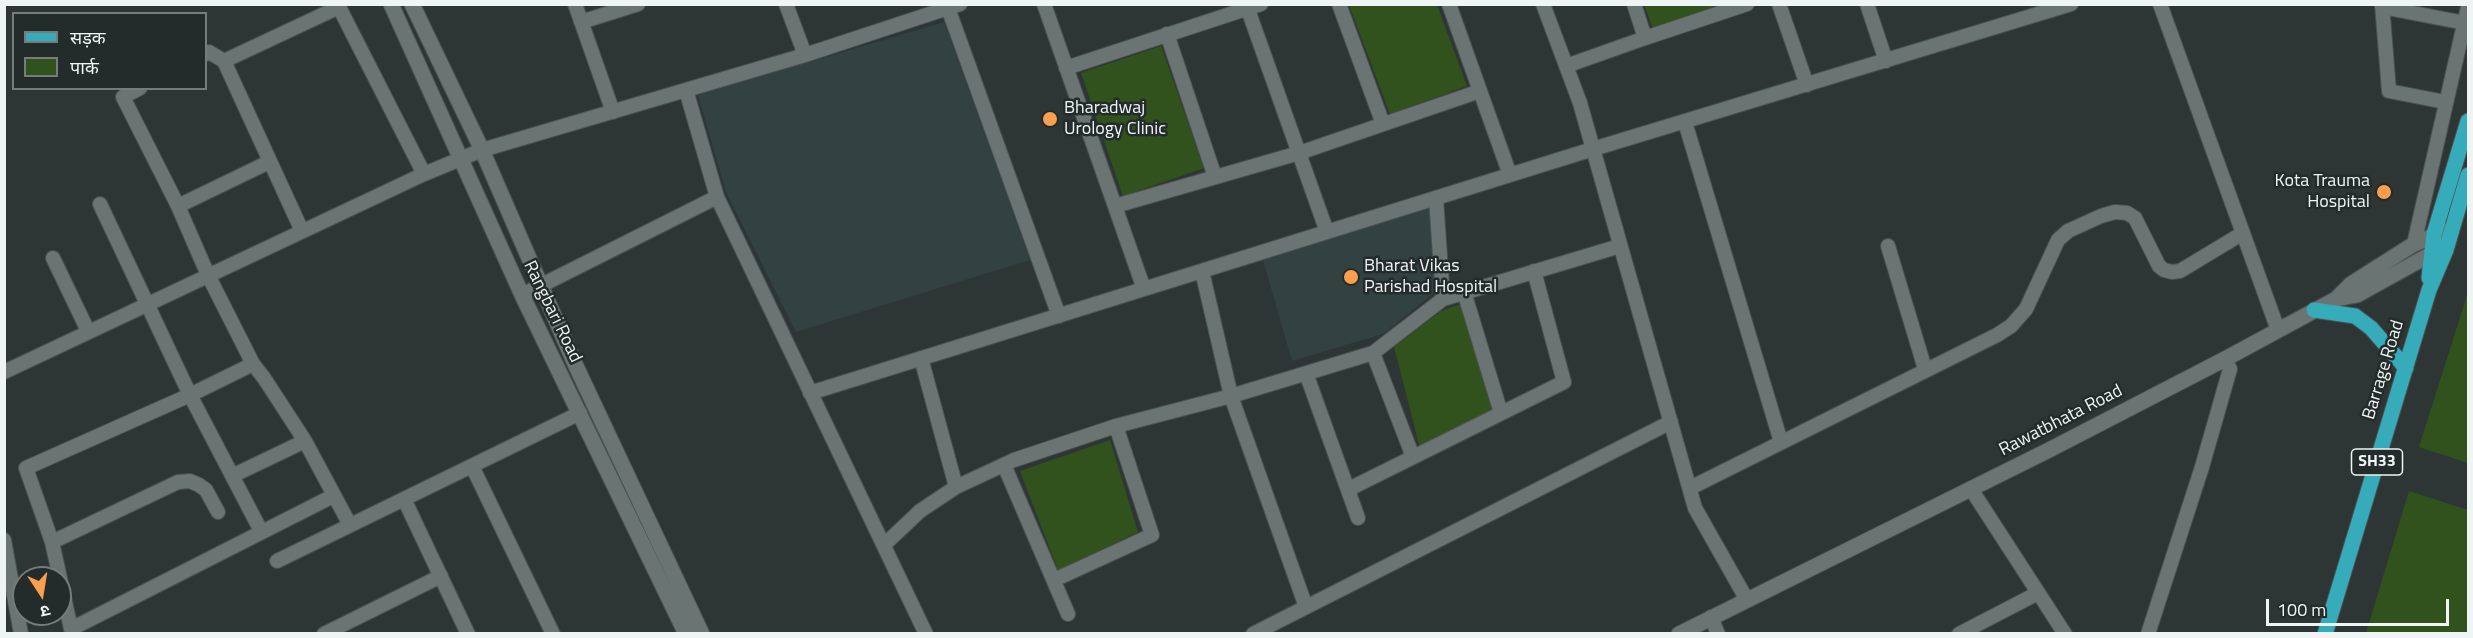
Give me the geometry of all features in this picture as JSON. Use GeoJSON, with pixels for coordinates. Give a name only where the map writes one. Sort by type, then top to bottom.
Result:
{"type":"FeatureCollection","features":[{"type":"Feature","properties":{"kind":"main road","name":"Barrage Road"},"geometry":{"type":"LineString","coordinates":[[2429,290],[2434,234],[2469,121]]}},
{"type":"Feature","properties":{"kind":"main road","name":"SH33"},"geometry":{"type":"LineString","coordinates":[[2452,229],[2469,175]]}},
{"type":"Feature","properties":{"kind":"main road","name":"Barrage Road"},"geometry":{"type":"LineString","coordinates":[[2325,633],[2429,290],[2452,229]]}},
{"type":"Feature","properties":{"kind":"main road"},"geometry":{"type":"LineString","coordinates":[[2314,310],[2355,316],[2371,328],[2406,368]]}},
{"type":"Feature","properties":{"kind":"street","name":"Rangbari Road"},"geometry":{"type":"LineString","coordinates":[[391,4],[522,295],[686,633]]}},
{"type":"Feature","properties":{"kind":"street","name":"Rangbari Road"},"geometry":{"type":"LineString","coordinates":[[412,4],[482,150],[575,364],[702,633]]}},
{"type":"Feature","properties":{"kind":"street"},"geometry":{"type":"LineString","coordinates":[[574,4],[613,112]]}},
{"type":"Feature","properties":{"kind":"street"},"geometry":{"type":"LineString","coordinates":[[581,22],[638,4]]}},
{"type":"Feature","properties":{"kind":"street"},"geometry":{"type":"LineString","coordinates":[[786,4],[805,55]]}},
{"type":"Feature","properties":{"kind":"street"},"geometry":{"type":"LineString","coordinates":[[1044,4],[1144,289]]}},
{"type":"Feature","properties":{"kind":"street"},"geometry":{"type":"LineString","coordinates":[[1339,4],[1383,124]]}},
{"type":"Feature","properties":{"kind":"street"},"geometry":{"type":"LineString","coordinates":[[1449,4],[1510,175]]}},
{"type":"Feature","properties":{"kind":"street"},"geometry":{"type":"LineString","coordinates":[[1543,4],[1580,103],[1695,508],[1747,600]]}},
{"type":"Feature","properties":{"kind":"street"},"geometry":{"type":"LineString","coordinates":[[1634,4],[1645,39]]}},
{"type":"Feature","properties":{"kind":"street"},"geometry":{"type":"LineString","coordinates":[[1566,66],[1747,4]]}},
{"type":"Feature","properties":{"kind":"street"},"geometry":{"type":"LineString","coordinates":[[1779,4],[1806,85]]}},
{"type":"Feature","properties":{"kind":"street"},"geometry":{"type":"LineString","coordinates":[[1867,4],[1886,61]]}},
{"type":"Feature","properties":{"kind":"street"},"geometry":{"type":"LineString","coordinates":[[810,393],[1593,149],[2071,4]]}},
{"type":"Feature","properties":{"kind":"street"},"geometry":{"type":"LineString","coordinates":[[2160,4],[2278,330]]}},
{"type":"Feature","properties":{"kind":"street"},"geometry":{"type":"LineString","coordinates":[[4,372],[424,174],[482,150],[805,55],[954,6],[1059,316]]}},
{"type":"Feature","properties":{"kind":"street"},"geometry":{"type":"LineString","coordinates":[[1066,68],[1251,6],[1327,232]]}},
{"type":"Feature","properties":{"kind":"street"},"geometry":{"type":"LineString","coordinates":[[2445,102],[2389,91],[2382,6],[2465,23]]}},
{"type":"Feature","properties":{"kind":"street"},"geometry":{"type":"LineString","coordinates":[[224,62],[339,7],[424,174]]}},
{"type":"Feature","properties":{"kind":"street"},"geometry":{"type":"LineString","coordinates":[[2414,244],[2445,102],[2469,7]]}},
{"type":"Feature","properties":{"kind":"street"},"geometry":{"type":"LineString","coordinates":[[1167,34],[1215,177]]}},
{"type":"Feature","properties":{"kind":"street"},"geometry":{"type":"LineString","coordinates":[[207,53],[209,52],[224,62],[302,231]]}},
{"type":"Feature","properties":{"kind":"street"},"geometry":{"type":"LineString","coordinates":[[136,90],[123,97],[178,206],[208,276],[253,364],[305,441],[350,525]]}},
{"type":"Feature","properties":{"kind":"street"},"geometry":{"type":"LineString","coordinates":[[686,90],[717,197],[926,633]]}},
{"type":"Feature","properties":{"kind":"street"},"geometry":{"type":"LineString","coordinates":[[1115,207],[1299,153],[1480,91]]}},
{"type":"Feature","properties":{"kind":"street"},"geometry":{"type":"LineString","coordinates":[[1685,122],[1781,442]]}},
{"type":"Feature","properties":{"kind":"street"},"geometry":{"type":"LineString","coordinates":[[178,206],[269,162]]}},
{"type":"Feature","properties":{"kind":"street"},"geometry":{"type":"LineString","coordinates":[[522,295],[717,197]]}},
{"type":"Feature","properties":{"kind":"street"},"geometry":{"type":"LineString","coordinates":[[1436,198],[1443,298]]}},
{"type":"Feature","properties":{"kind":"street"},"geometry":{"type":"LineString","coordinates":[[100,204],[190,395],[234,475],[261,531]]}},
{"type":"Feature","properties":{"kind":"street"},"geometry":{"type":"LineString","coordinates":[[1690,488],[2011,326],[2026,309],[2058,240],[2068,231],[2101,216],[2115,212],[2127,213],[2135,218],[2159,266],[2172,272],[2180,271],[2243,234]]}},
{"type":"Feature","properties":{"kind":"street","name":"Rawatbhata Road"},"geometry":{"type":"LineString","coordinates":[[1679,633],[1971,489],[2225,358],[2336,299],[2351,284],[2414,244],[2434,234],[2452,229]]}},
{"type":"Feature","properties":{"kind":"street"},"geometry":{"type":"LineString","coordinates":[[884,545],[920,511],[956,487],[1004,465],[1116,426],[1231,396],[1373,353],[1443,298],[1620,246]]}},
{"type":"Feature","properties":{"kind":"street"},"geometry":{"type":"LineString","coordinates":[[1888,246],[1925,369]]}},
{"type":"Feature","properties":{"kind":"street"},"geometry":{"type":"LineString","coordinates":[[2336,299],[2357,295],[2431,254],[2446,250]]}},
{"type":"Feature","properties":{"kind":"street"},"geometry":{"type":"LineString","coordinates":[[53,258],[88,331]]}},
{"type":"Feature","properties":{"kind":"street"},"geometry":{"type":"LineString","coordinates":[[1202,271],[1231,396],[1306,607]]}},
{"type":"Feature","properties":{"kind":"street"},"geometry":{"type":"LineString","coordinates":[[1349,489],[1564,382],[1534,271]]}},
{"type":"Feature","properties":{"kind":"street"},"geometry":{"type":"LineString","coordinates":[[1464,292],[1502,413]]}},
{"type":"Feature","properties":{"kind":"street"},"geometry":{"type":"LineString","coordinates":[[1373,353],[1413,457]]}},
{"type":"Feature","properties":{"kind":"street"},"geometry":{"type":"LineString","coordinates":[[921,358],[956,487]]}},
{"type":"Feature","properties":{"kind":"street"},"geometry":{"type":"LineString","coordinates":[[2148,633],[2202,467],[2230,369],[2225,358]]}},
{"type":"Feature","properties":{"kind":"street"},"geometry":{"type":"LineString","coordinates":[[57,566],[52,542],[26,468],[190,395],[253,364]]}},
{"type":"Feature","properties":{"kind":"street"},"geometry":{"type":"LineString","coordinates":[[1306,373],[1358,518]]}},
{"type":"Feature","properties":{"kind":"street"},"geometry":{"type":"LineString","coordinates":[[277,561],[580,413]]}},
{"type":"Feature","properties":{"kind":"street"},"geometry":{"type":"LineString","coordinates":[[1253,633],[1671,422]]}},
{"type":"Feature","properties":{"kind":"street"},"geometry":{"type":"LineString","coordinates":[[1054,580],[1152,535],[1116,426]]}},
{"type":"Feature","properties":{"kind":"street"},"geometry":{"type":"LineString","coordinates":[[234,475],[305,441]]}},
{"type":"Feature","properties":{"kind":"street"},"geometry":{"type":"LineString","coordinates":[[1004,465],[1068,614]]}},
{"type":"Feature","properties":{"kind":"street"},"geometry":{"type":"LineString","coordinates":[[472,466],[553,633]]}},
{"type":"Feature","properties":{"kind":"street"},"geometry":{"type":"LineString","coordinates":[[52,542],[178,482],[190,481],[206,490],[218,512]]}},
{"type":"Feature","properties":{"kind":"street"},"geometry":{"type":"LineString","coordinates":[[1971,489],[2065,633]]}},
{"type":"Feature","properties":{"kind":"street"},"geometry":{"type":"LineString","coordinates":[[71,626],[71,628],[333,496]]}},
{"type":"Feature","properties":{"kind":"street"},"geometry":{"type":"LineString","coordinates":[[404,499],[468,633]]}},
{"type":"Feature","properties":{"kind":"street"},"geometry":{"type":"LineString","coordinates":[[4,540],[10,560],[21,633]]}},
{"type":"Feature","properties":{"kind":"street"},"geometry":{"type":"LineString","coordinates":[[324,633],[441,576]]}},
{"type":"Feature","properties":{"kind":"street"},"geometry":{"type":"LineString","coordinates":[[1959,633],[2038,593]]}},
{"type":"Feature","properties":{"kind":"street"},"geometry":{"type":"LineString","coordinates":[[1711,617],[1718,633]]}},
{"type":"Feature","properties":{"kind":"shaded area"},"geometry":{"type":"Polygon","coordinates":[[[944,22],[1030,260],[796,332],[726,192],[698,95],[944,22]]]}},
{"type":"Feature","properties":{"kind":"shaded area","name":"Bharat Vikas Parishad Hospital"},"geometry":{"type":"Polygon","coordinates":[[[1430,208],[1434,293],[1383,334],[1292,361],[1263,260],[1430,208]]]}},
{"type":"Feature","properties":{"kind":"green space"},"geometry":{"type":"Polygon","coordinates":[[[1644,4],[1724,5],[1653,29],[1644,4]]]}},
{"type":"Feature","properties":{"kind":"green space"},"geometry":{"type":"Polygon","coordinates":[[[1349,5],[1437,5],[1467,86],[1390,114],[1349,5]]]}},
{"type":"Feature","properties":{"kind":"green space"},"geometry":{"type":"Polygon","coordinates":[[[1161,46],[1204,168],[1123,196],[1081,73],[1161,46]]]}},
{"type":"Feature","properties":{"kind":"green space"},"geometry":{"type":"Polygon","coordinates":[[[2468,292],[2468,463],[2419,447],[2468,292]]]}},
{"type":"Feature","properties":{"kind":"green space"},"geometry":{"type":"Polygon","coordinates":[[[1461,304],[1492,410],[1420,448],[1394,347],[1441,311],[1461,304]]]}},
{"type":"Feature","properties":{"kind":"green space"},"geometry":{"type":"Polygon","coordinates":[[[1110,440],[1138,532],[1058,570],[1020,471],[1110,440]]]}},
{"type":"Feature","properties":{"kind":"green space"},"geometry":{"type":"Polygon","coordinates":[[[2409,491],[2468,510],[2468,633],[2366,633],[2409,491]]]}},
{"type":"Feature","properties":{"kind":"place","name":"Bharadwaj Urology Clinic"},"geometry":{"type":"Point","coordinates":[1050,119]}},
{"type":"Feature","properties":{"kind":"place","name":"Kota Trauma Hospital"},"geometry":{"type":"Point","coordinates":[2384,192]}},
{"type":"Feature","properties":{"kind":"place","name":"Bharat Vikas Parishad Hospital"},"geometry":{"type":"Point","coordinates":[1351,277]}}]}
